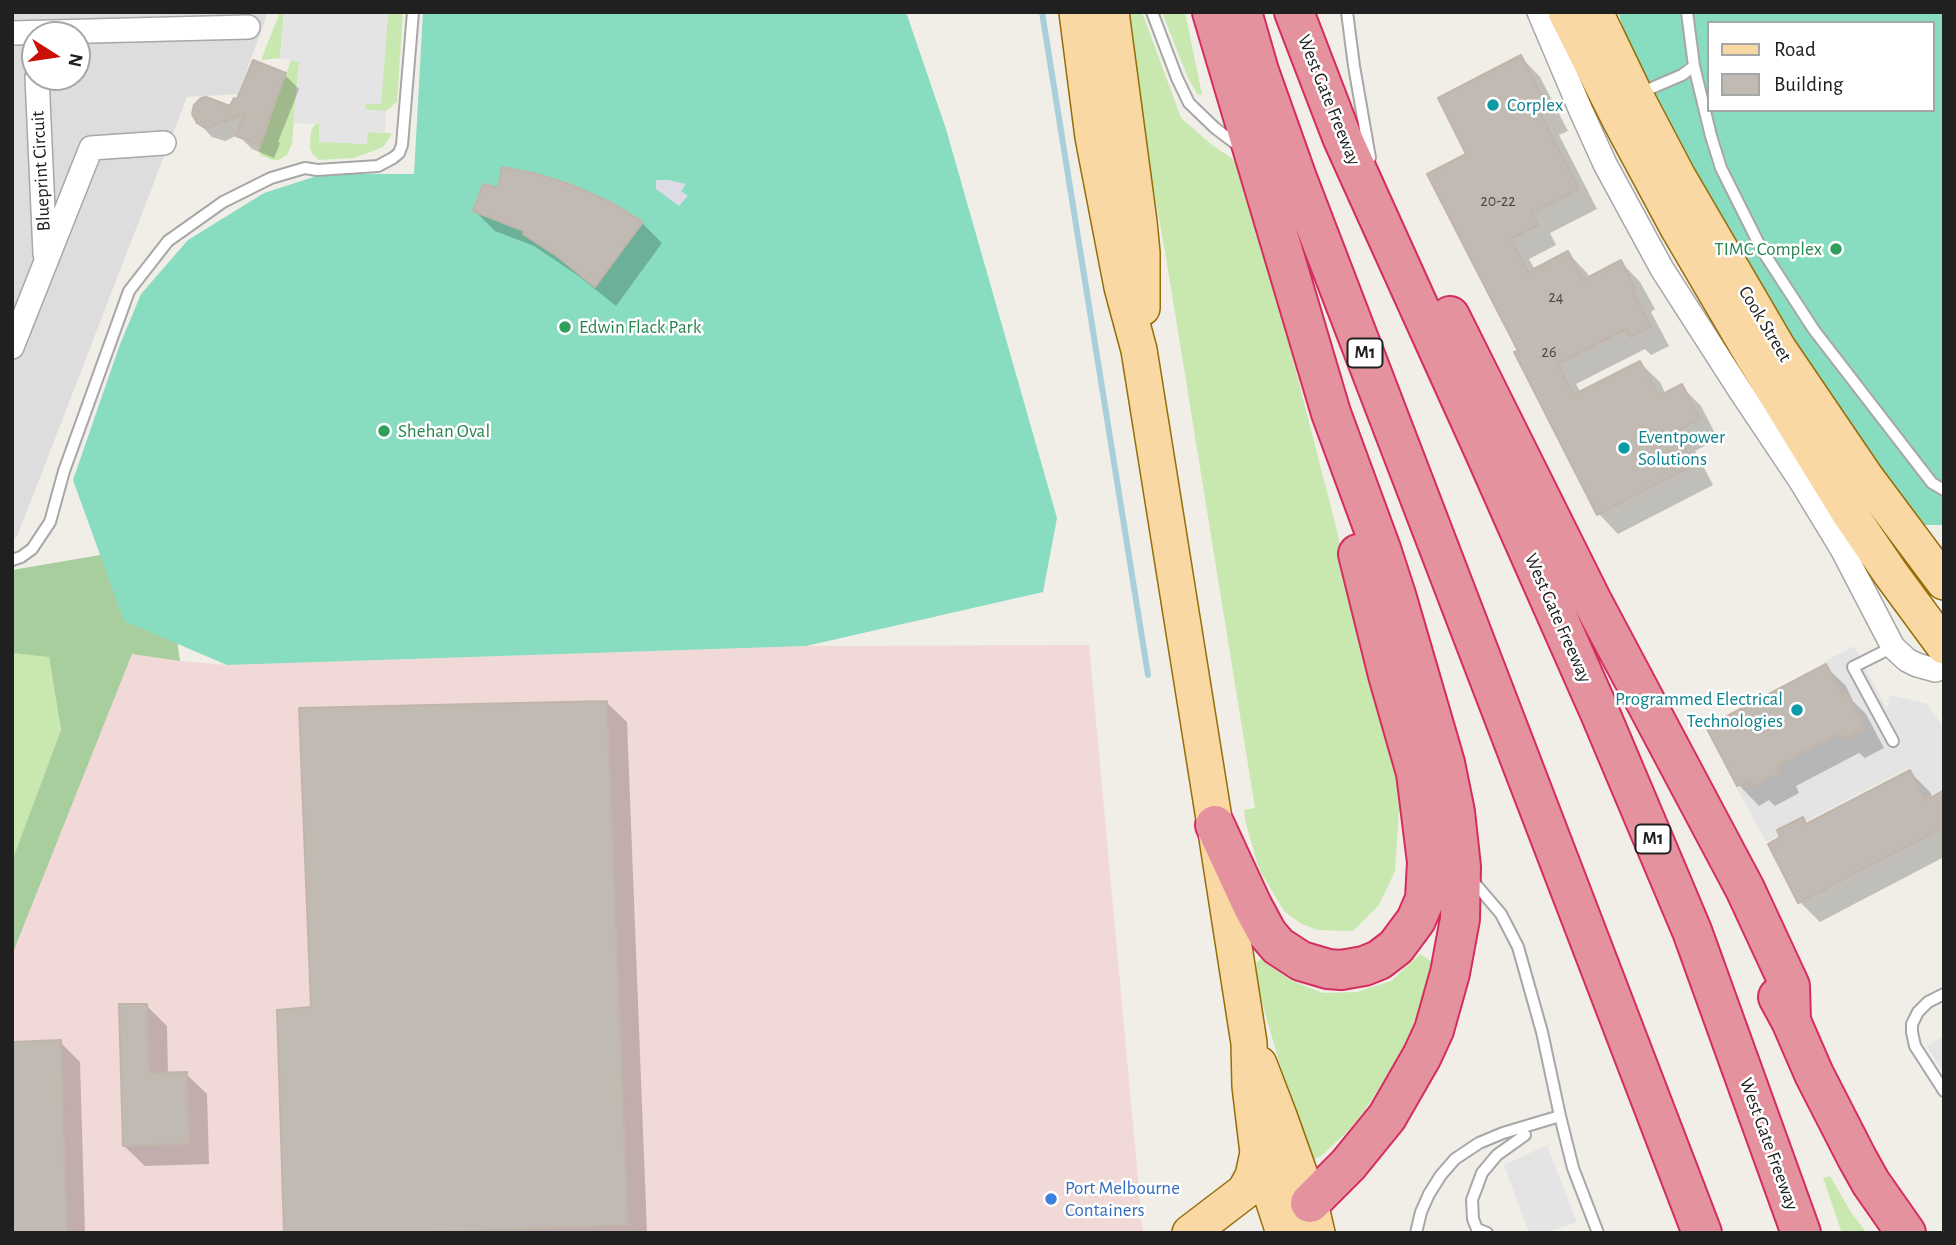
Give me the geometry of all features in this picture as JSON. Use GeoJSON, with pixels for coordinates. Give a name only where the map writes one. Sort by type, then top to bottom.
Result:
{"type":"FeatureCollection","features":[{"type":"Feature","properties":{"kind":"highway"},"geometry":{"type":"LineString","coordinates":[[1212,12],[1331,413],[1381,549],[1445,763],[1455,812],[1461,867],[1460,919],[1450,973],[1434,1030],[1387,1117],[1299,1226]]}},
{"type":"Feature","properties":{"kind":"highway","name":"M1"},"geometry":{"type":"LineString","coordinates":[[1242,12],[1259,71],[1297,178],[1702,1233]]}},
{"type":"Feature","properties":{"kind":"highway","name":"West Gate Freeway"},"geometry":{"type":"LineString","coordinates":[[1294,12],[1356,148],[1692,931],[1801,1233]]}},
{"type":"Feature","properties":{"kind":"highway"},"geometry":{"type":"LineString","coordinates":[[1356,148],[1379,172],[1592,601],[1745,889],[1790,986],[1791,1021]]}},
{"type":"Feature","properties":{"kind":"highway"},"geometry":{"type":"LineString","coordinates":[[1216,825],[1267,933],[1291,956],[1314,966],[1341,970],[1379,960],[1396,947],[1408,932],[1425,899],[1427,862],[1416,774],[1356,546],[1331,413]]}},
{"type":"Feature","properties":{"kind":"highway"},"geometry":{"type":"LineString","coordinates":[[1485,453],[1607,666],[1698,837],[1857,1158],[1906,1233]]}},
{"type":"Feature","properties":{"kind":"highway","name":"M1"},"geometry":{"type":"LineString","coordinates":[[1621,1025],[1682,1233]]}},
{"type":"Feature","properties":{"kind":"main road"},"geometry":{"type":"LineString","coordinates":[[1077,12],[1093,137],[1122,288],[1139,350],[1249,1043],[1250,1086],[1258,1153],[1253,1176],[1245,1191],[1190,1233]]}},
{"type":"Feature","properties":{"kind":"main road"},"geometry":{"type":"LineString","coordinates":[[1111,12],[1142,253],[1139,350]]}},
{"type":"Feature","properties":{"kind":"main road","name":"Cook Street"},"geometry":{"type":"LineString","coordinates":[[1566,12],[1672,216],[1753,356],[1850,514],[1944,646]]}},
{"type":"Feature","properties":{"kind":"main road","name":"Cook Street"},"geometry":{"type":"LineString","coordinates":[[1595,12],[1677,175],[1778,348],[1867,479],[1944,582]]}},
{"type":"Feature","properties":{"kind":"main road"},"geometry":{"type":"LineString","coordinates":[[1249,1043],[1266,1079],[1299,1226]]}},
{"type":"Feature","properties":{"kind":"main road"},"geometry":{"type":"LineString","coordinates":[[1258,1153],[1299,1226]]}},
{"type":"Feature","properties":{"kind":"street"},"geometry":{"type":"LineString","coordinates":[[1539,12],[1605,163],[1662,269],[1800,480],[1842,549],[1893,647],[1917,665],[1935,670],[1944,667]]}},
{"type":"Feature","properties":{"kind":"street"},"geometry":{"type":"LineString","coordinates":[[91,33],[248,27]]}},
{"type":"Feature","properties":{"kind":"street","name":"Blueprint Circuit"},"geometry":{"type":"LineString","coordinates":[[38,91],[45,264]]}},
{"type":"Feature","properties":{"kind":"street","name":"Blueprint Circuit"},"geometry":{"type":"LineString","coordinates":[[12,347],[91,148],[164,143]]}},
{"type":"Feature","properties":{"kind":"street","name":"Cook Street"},"geometry":{"type":"LineString","coordinates":[[1712,345],[1753,356]]}},
{"type":"Feature","properties":{"kind":"lane"},"geometry":{"type":"LineString","coordinates":[[12,560],[22,557],[32,549],[50,522],[64,471],[129,291],[168,241],[223,202],[271,178],[305,169],[378,166],[398,153],[402,145],[413,12]]}},
{"type":"Feature","properties":{"kind":"lane"},"geometry":{"type":"LineString","coordinates":[[1152,12],[1189,103],[1256,159]]}},
{"type":"Feature","properties":{"kind":"lane"},"geometry":{"type":"LineString","coordinates":[[1348,12],[1354,66],[1356,148]]}},
{"type":"Feature","properties":{"kind":"lane"},"geometry":{"type":"LineString","coordinates":[[1687,12],[1694,66],[1721,169],[1762,250],[1814,330],[1932,483],[1944,490]]}},
{"type":"Feature","properties":{"kind":"lane"},"geometry":{"type":"LineString","coordinates":[[1635,95],[1682,75],[1694,66]]}},
{"type":"Feature","properties":{"kind":"lane"},"geometry":{"type":"LineString","coordinates":[[1893,647],[1853,667],[1893,741]]}},
{"type":"Feature","properties":{"kind":"lane"},"geometry":{"type":"LineString","coordinates":[[1461,867],[1501,914],[1518,947],[1542,1032],[1573,1168],[1598,1233]]}},
{"type":"Feature","properties":{"kind":"lane"},"geometry":{"type":"LineString","coordinates":[[1944,994],[1928,1002],[1914,1018],[1912,1032],[1915,1046],[1944,1091]]}},
{"type":"Feature","properties":{"kind":"lane"},"geometry":{"type":"LineString","coordinates":[[1416,1233],[1429,1194],[1455,1159],[1479,1143],[1503,1133],[1560,1116]]}},
{"type":"Feature","properties":{"kind":"lane"},"geometry":{"type":"LineString","coordinates":[[1487,1233],[1477,1228],[1473,1219],[1472,1199],[1482,1173],[1497,1155],[1525,1135]]}},
{"type":"Feature","properties":{"kind":"shaded area"},"geometry":{"type":"Polygon","coordinates":[[[12,12],[268,12],[238,94],[187,97],[17,537],[12,538],[12,12]]]}},
{"type":"Feature","properties":{"kind":"shaded area"},"geometry":{"type":"Polygon","coordinates":[[[284,12],[388,12],[381,104],[366,104],[365,108],[386,111],[385,133],[368,132],[367,144],[319,142],[319,124],[293,123],[299,62],[280,58],[284,12]]]}},
{"type":"Feature","properties":{"kind":"shaded area"},"geometry":{"type":"Polygon","coordinates":[[[656,180],[686,184],[681,191],[688,196],[679,206],[656,189],[656,180]]]}},
{"type":"Feature","properties":{"kind":"shaded area"},"geometry":{"type":"Polygon","coordinates":[[[1089,645],[1143,1233],[12,1233],[12,955],[132,653],[227,665],[806,646],[1089,645]]]}},
{"type":"Feature","properties":{"kind":"shaded area"},"geometry":{"type":"Polygon","coordinates":[[[1854,646],[1887,709],[1890,695],[1927,704],[1944,728],[1944,788],[1924,799],[1908,768],[1766,842],[1735,785],[1853,722],[1822,663],[1854,646]]]}},
{"type":"Feature","properties":{"kind":"shaded area"},"geometry":{"type":"Polygon","coordinates":[[[1944,1036],[1944,1073],[1927,1046],[1944,1036]]]}},
{"type":"Feature","properties":{"kind":"shaded area"},"geometry":{"type":"Polygon","coordinates":[[[1547,1145],[1577,1222],[1545,1233],[1529,1233],[1504,1165],[1547,1145]]]}},
{"type":"Feature","properties":{"kind":"green space"},"geometry":{"type":"Polygon","coordinates":[[[280,12],[284,12],[280,58],[261,60],[280,12]]]}},
{"type":"Feature","properties":{"kind":"green space"},"geometry":{"type":"Polygon","coordinates":[[[388,12],[403,12],[397,102],[386,111],[367,110],[366,104],[381,104],[388,12]]]}},
{"type":"Feature","properties":{"kind":"green space","name":"Edwin Flack Park"},"geometry":{"type":"Polygon","coordinates":[[[423,12],[906,12],[946,129],[1057,518],[1043,592],[806,646],[227,665],[124,621],[73,480],[119,347],[141,294],[188,240],[264,193],[323,174],[414,174],[423,12]]]}},
{"type":"Feature","properties":{"kind":"green space"},"geometry":{"type":"Polygon","coordinates":[[[1121,12],[1142,12],[1181,118],[1212,145],[1243,166],[1334,519],[1400,794],[1395,871],[1379,905],[1353,931],[1317,930],[1300,923],[1284,911],[1259,869],[1246,824],[1244,810],[1255,808],[1165,251],[1121,12]]]}},
{"type":"Feature","properties":{"kind":"green space"},"geometry":{"type":"Polygon","coordinates":[[[1162,12],[1185,12],[1202,94],[1198,95],[1188,78],[1162,12]]]}},
{"type":"Feature","properties":{"kind":"green space","name":"TIMC Complex"},"geometry":{"type":"Polygon","coordinates":[[[1618,12],[1944,12],[1944,525],[1918,525],[1766,322],[1638,70],[1618,12]]]}},
{"type":"Feature","properties":{"kind":"green space"},"geometry":{"type":"Polygon","coordinates":[[[291,60],[299,62],[292,143],[287,155],[273,160],[260,155],[259,151],[291,60]]]}},
{"type":"Feature","properties":{"kind":"green space"},"geometry":{"type":"Polygon","coordinates":[[[315,124],[320,124],[319,141],[366,144],[368,132],[391,135],[383,147],[353,158],[319,160],[310,148],[311,131],[315,124]]]}},
{"type":"Feature","properties":{"kind":"green space"},"geometry":{"type":"Polygon","coordinates":[[[124,551],[167,573],[180,661],[132,654],[12,955],[12,861],[61,730],[49,657],[12,653],[12,570],[124,551]]]}},
{"type":"Feature","properties":{"kind":"green space"},"geometry":{"type":"Polygon","coordinates":[[[12,653],[49,656],[61,730],[12,861],[12,653]]]}},
{"type":"Feature","properties":{"kind":"green space"},"geometry":{"type":"Polygon","coordinates":[[[1420,954],[1435,964],[1404,1048],[1365,1110],[1346,1133],[1321,1156],[1310,1161],[1306,1156],[1252,967],[1260,959],[1293,981],[1323,993],[1357,992],[1391,981],[1420,954]]]}},
{"type":"Feature","properties":{"kind":"green space"},"geometry":{"type":"Polygon","coordinates":[[[1830,1176],[1852,1214],[1867,1233],[1842,1233],[1823,1178],[1830,1176]]]}},
{"type":"Feature","properties":{"kind":"building"},"geometry":{"type":"Polygon","coordinates":[[[1521,55],[1549,111],[1541,115],[1579,189],[1532,213],[1538,225],[1511,239],[1528,272],[1568,251],[1583,280],[1621,260],[1636,290],[1633,292],[1651,326],[1630,337],[1626,329],[1558,364],[1573,395],[1640,361],[1659,396],[1682,384],[1700,419],[1677,431],[1694,465],[1597,515],[1514,352],[1518,351],[1427,174],[1466,154],[1438,98],[1521,55]]]}},
{"type":"Feature","properties":{"kind":"building"},"geometry":{"type":"Polygon","coordinates":[[[253,60],[286,73],[260,145],[236,136],[244,114],[205,128],[197,123],[192,114],[194,105],[201,98],[206,97],[230,106],[234,98],[237,99],[253,60]]]}},
{"type":"Feature","properties":{"kind":"building"},"geometry":{"type":"Polygon","coordinates":[[[502,167],[569,184],[612,203],[643,222],[595,287],[558,257],[523,234],[524,231],[473,211],[483,184],[498,188],[502,167]]]}},
{"type":"Feature","properties":{"kind":"building","name":"Programmed Electrical Technologies"},"geometry":{"type":"Polygon","coordinates":[[[1826,664],[1842,694],[1846,691],[1865,728],[1843,739],[1840,733],[1777,766],[1780,772],[1753,787],[1750,780],[1737,786],[1706,727],[1826,664]]]}},
{"type":"Feature","properties":{"kind":"building"},"geometry":{"type":"Polygon","coordinates":[[[607,701],[628,1225],[400,1233],[284,1233],[277,1010],[311,1007],[299,708],[607,701]]]}},
{"type":"Feature","properties":{"kind":"building"},"geometry":{"type":"Polygon","coordinates":[[[1910,770],[1926,800],[1944,790],[1944,827],[1798,903],[1768,844],[1780,837],[1777,830],[1803,817],[1806,824],[1910,770]]]}},
{"type":"Feature","properties":{"kind":"building"},"geometry":{"type":"Polygon","coordinates":[[[119,1004],[147,1004],[149,1073],[187,1072],[189,1144],[123,1146],[119,1004]]]}},
{"type":"Feature","properties":{"kind":"building"},"geometry":{"type":"Polygon","coordinates":[[[61,1040],[67,1233],[12,1233],[12,1042],[61,1040]]]}},
{"type":"Feature","properties":{"kind":"waterway"},"geometry":{"type":"LineString","coordinates":[[1042,12],[1148,675]]}},
{"type":"Feature","properties":{"kind":"place","name":"Corplex"},"geometry":{"type":"Point","coordinates":[1493,105]}},
{"type":"Feature","properties":{"kind":"place","name":"TIMC Complex"},"geometry":{"type":"Point","coordinates":[1836,249]}},
{"type":"Feature","properties":{"kind":"place","name":"Edwin Flack Park"},"geometry":{"type":"Point","coordinates":[565,327]}},
{"type":"Feature","properties":{"kind":"place","name":"Shehan Oval"},"geometry":{"type":"Point","coordinates":[384,431]}},
{"type":"Feature","properties":{"kind":"place","name":"Eventpower Solutions"},"geometry":{"type":"Point","coordinates":[1624,448]}},
{"type":"Feature","properties":{"kind":"place","name":"Programmed Electrical Technologies"},"geometry":{"type":"Point","coordinates":[1797,710]}},
{"type":"Feature","properties":{"kind":"place","name":"Port Melbourne Containers"},"geometry":{"type":"Point","coordinates":[1051,1199]}}]}
